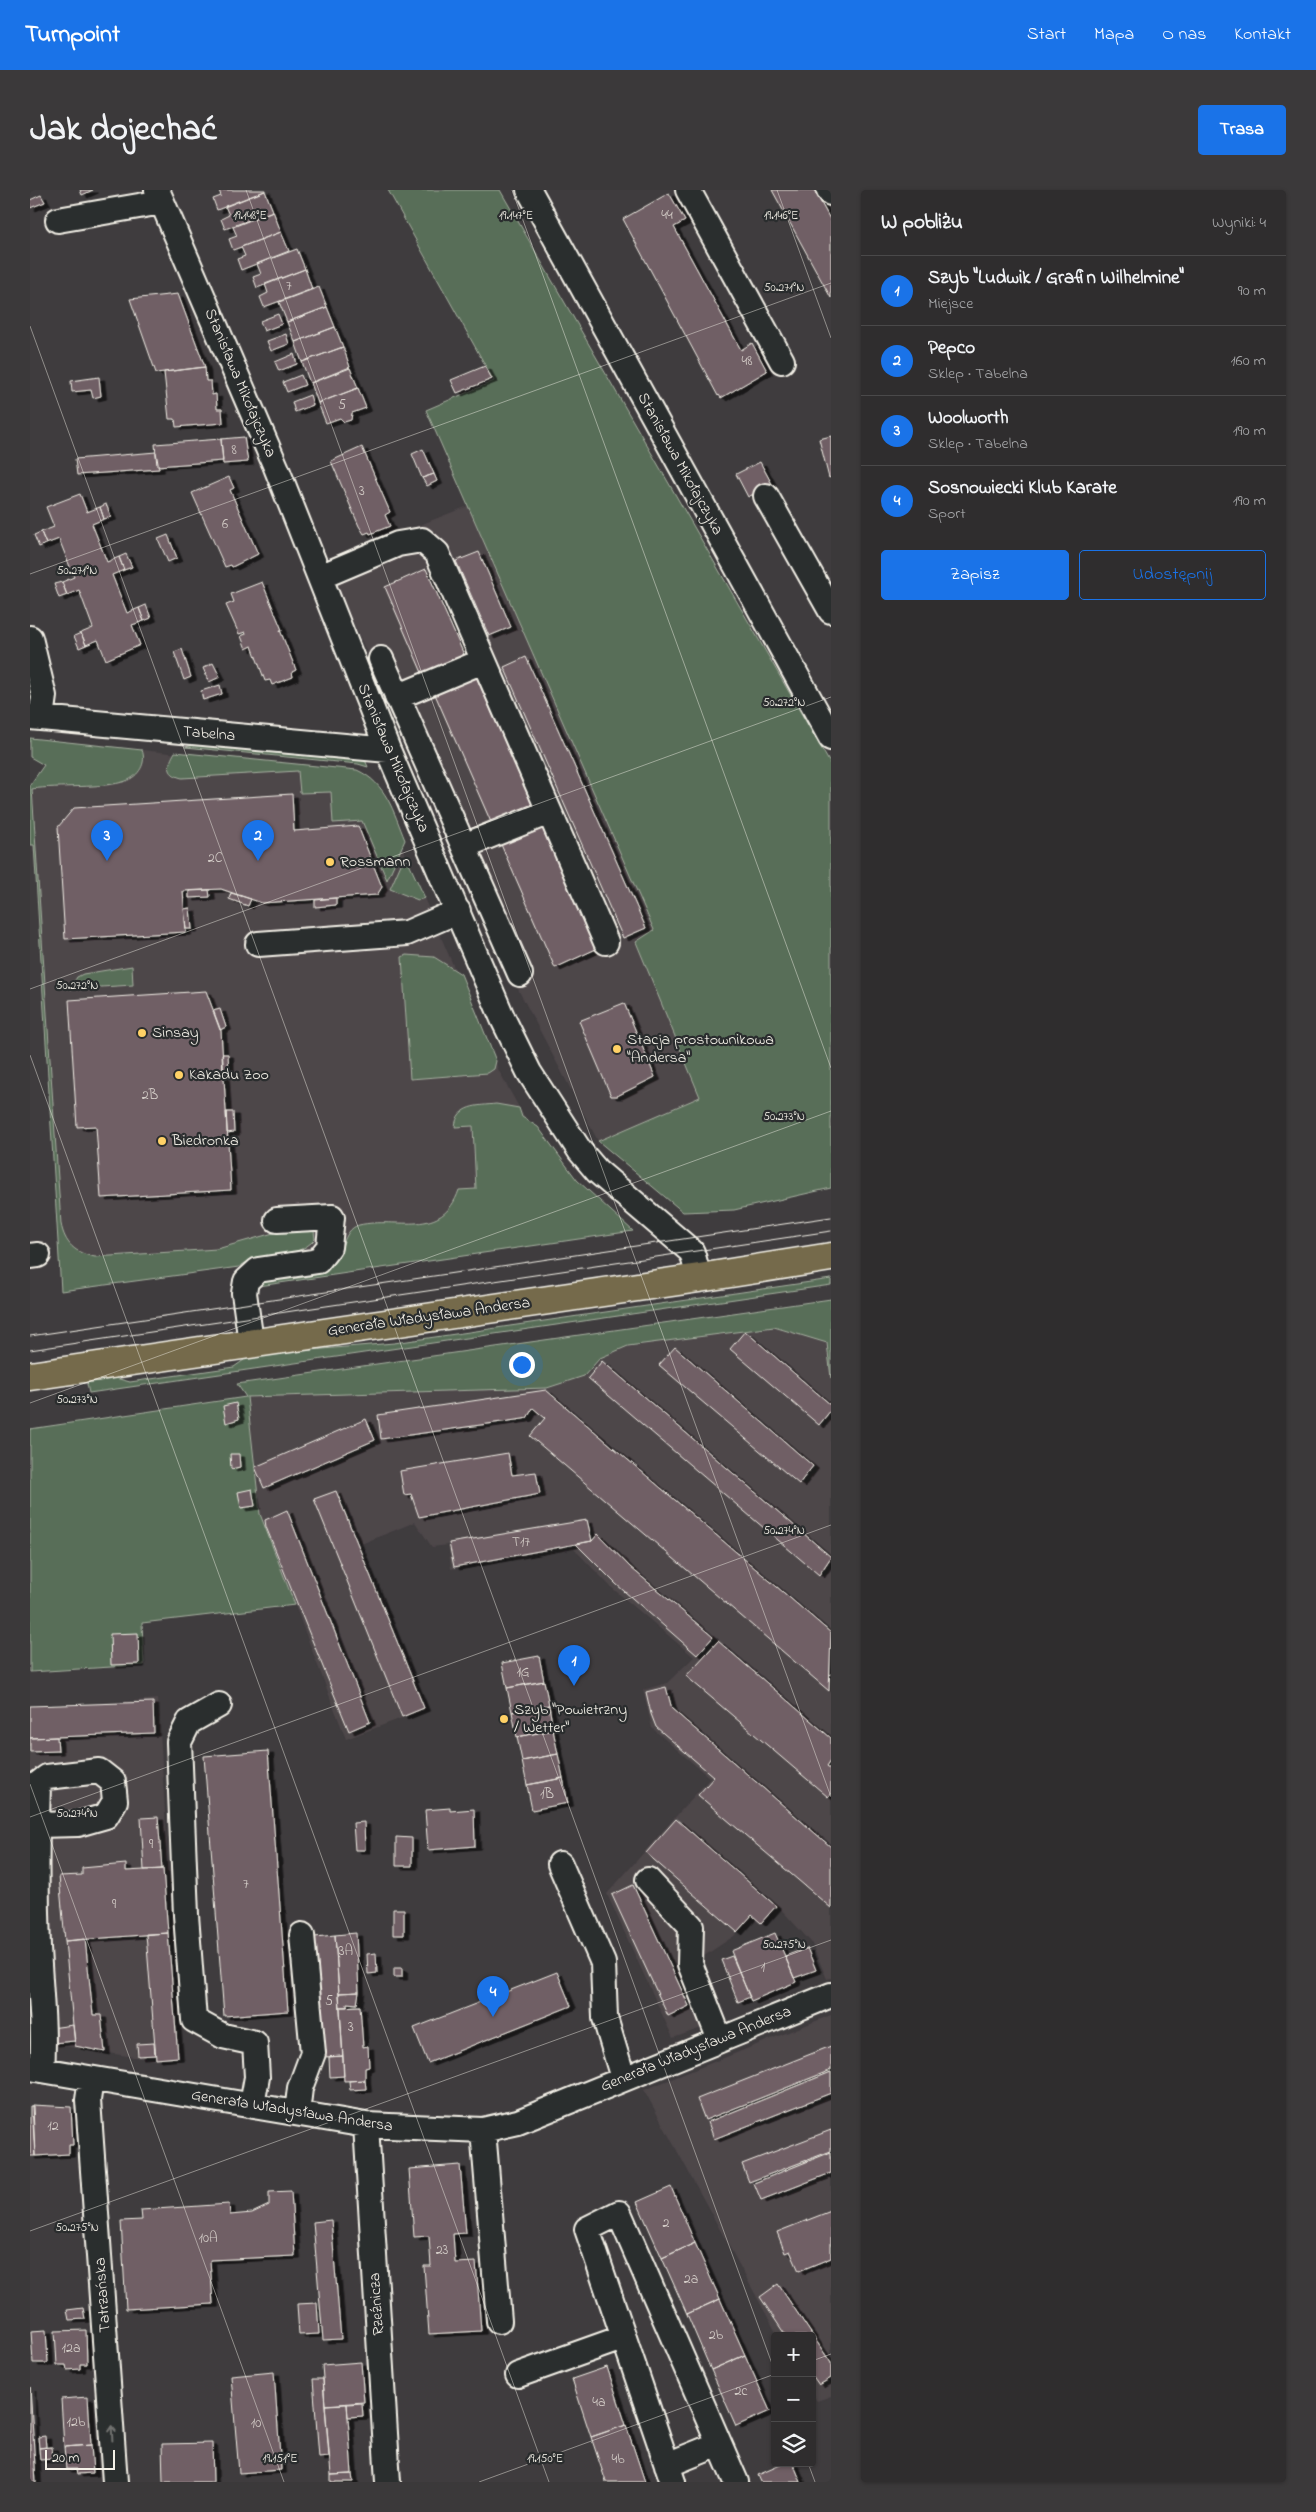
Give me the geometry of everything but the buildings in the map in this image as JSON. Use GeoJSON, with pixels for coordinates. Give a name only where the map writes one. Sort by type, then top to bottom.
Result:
{"type":"FeatureCollection","features":[{"type":"Feature","properties":{"kind":"main road","name":"Generała Władysława Andersa"},"geometry":{"type":"LineString","coordinates":[[30,1376],[251,1342],[699,1278],[830,1256]]}},
{"type":"Feature","properties":{"kind":"street","name":"Stanisława Mikołajczyka"},"geometry":{"type":"LineString","coordinates":[[529,190],[825,713],[831,738]]}},
{"type":"Feature","properties":{"kind":"street"},"geometry":{"type":"LineString","coordinates":[[688,190],[782,361]]}},
{"type":"Feature","properties":{"kind":"street","name":"Stanisława Mikołajczyka"},"geometry":{"type":"LineString","coordinates":[[160,196],[276,466],[388,750],[529,1072],[587,1160],[611,1185],[692,1252],[699,1278]]}},
{"type":"Feature","properties":{"kind":"street"},"geometry":{"type":"LineString","coordinates":[[58,220],[160,196]]}},
{"type":"Feature","properties":{"kind":"street"},"geometry":{"type":"LineString","coordinates":[[766,496],[831,611]]}},
{"type":"Feature","properties":{"kind":"street"},"geometry":{"type":"LineString","coordinates":[[320,577],[398,544],[422,540],[437,553],[606,942]]}},
{"type":"Feature","properties":{"kind":"street"},"geometry":{"type":"LineString","coordinates":[[30,638],[44,696],[35,717]]}},
{"type":"Feature","properties":{"kind":"street"},"geometry":{"type":"LineString","coordinates":[[381,659],[520,974]]}},
{"type":"Feature","properties":{"kind":"street"},"geometry":{"type":"LineString","coordinates":[[397,697],[483,661]]}},
{"type":"Feature","properties":{"kind":"street","name":"Tabelna"},"geometry":{"type":"LineString","coordinates":[[35,717],[388,750]]}},
{"type":"Feature","properties":{"kind":"street"},"geometry":{"type":"LineString","coordinates":[[428,841],[460,838],[549,812]]}},
{"type":"Feature","properties":{"kind":"street"},"geometry":{"type":"LineString","coordinates":[[258,944],[407,933],[458,911]]}},
{"type":"Feature","properties":{"kind":"street"},"geometry":{"type":"LineString","coordinates":[[475,952],[505,940]]}},
{"type":"Feature","properties":{"kind":"street"},"geometry":{"type":"LineString","coordinates":[[251,1342],[244,1293],[246,1281],[258,1270],[318,1261],[330,1247],[332,1217],[277,1220]]}},
{"type":"Feature","properties":{"kind":"street"},"geometry":{"type":"LineString","coordinates":[[219,1705],[189,1722],[178,1742],[186,1915],[194,2020],[223,2036],[255,2043],[257,2077],[252,2105]]}},
{"type":"Feature","properties":{"kind":"street"},"geometry":{"type":"LineString","coordinates":[[36,2069],[44,2040],[38,1949],[37,1825]]}},
{"type":"Feature","properties":{"kind":"street"},"geometry":{"type":"LineString","coordinates":[[560,1864],[603,1963],[605,2018],[623,2078]]}},
{"type":"Feature","properties":{"kind":"street"},"geometry":{"type":"LineString","coordinates":[[648,1880],[691,1926],[690,1964],[720,2040]]}},
{"type":"Feature","properties":{"kind":"street"},"geometry":{"type":"LineString","coordinates":[[297,2113],[300,2088],[312,2053],[302,1935]]}},
{"type":"Feature","properties":{"kind":"street","name":"Generała Władysława Andersa"},"geometry":{"type":"LineString","coordinates":[[36,2069],[366,2125],[446,2130],[483,2130],[518,2122],[831,1995]]}},
{"type":"Feature","properties":{"kind":"street","name":"Tatrzańska"},"geometry":{"type":"LineString","coordinates":[[91,2079],[88,2100],[110,2380],[115,2482]]}},
{"type":"Feature","properties":{"kind":"street","name":"Rzeźnicza"},"geometry":{"type":"LineString","coordinates":[[366,2125],[388,2482]]}},
{"type":"Feature","properties":{"kind":"street"},"geometry":{"type":"LineString","coordinates":[[483,2130],[499,2321]]}},
{"type":"Feature","properties":{"kind":"street"},"geometry":{"type":"LineString","coordinates":[[719,2444],[670,2474],[622,2338],[587,2230],[620,2213],[736,2482]]}},
{"type":"Feature","properties":{"kind":"street"},"geometry":{"type":"LineString","coordinates":[[518,2375],[622,2338]]}},
{"type":"Feature","properties":{"kind":"shaded area"},"geometry":{"type":"Polygon","coordinates":[[[468,506],[654,930],[636,942],[700,1098],[598,1141],[519,991],[326,562],[468,506]]]}},
{"type":"Feature","properties":{"kind":"shaded area"},"geometry":{"type":"Polygon","coordinates":[[[30,738],[262,763],[277,762],[357,770],[372,778],[499,1071],[550,1164],[600,1225],[355,1252],[61,1291],[34,845],[30,845],[30,785],[44,765],[30,757],[30,738]]]}},
{"type":"Feature","properties":{"kind":"shaded area"},"geometry":{"type":"Polygon","coordinates":[[[775,1327],[827,1343],[831,1378],[831,1978],[827,1979],[811,1942],[778,1906],[761,1924],[751,1917],[734,1936],[701,1958],[727,2019],[673,2038],[607,1894],[710,1778],[652,1728],[643,1690],[667,1683],[694,1657],[611,1587],[574,1549],[451,1569],[448,1545],[432,1547],[415,1522],[361,1544],[426,1709],[346,1739],[260,1514],[246,1397],[547,1388],[584,1376],[600,1358],[628,1346],[775,1327]]]}},
{"type":"Feature","properties":{"kind":"shaded area"},"geometry":{"type":"Polygon","coordinates":[[[158,1699],[180,2060],[154,2060],[30,2041],[30,1708],[158,1699]]]}},
{"type":"Feature","properties":{"kind":"shaded area"},"geometry":{"type":"Polygon","coordinates":[[[831,2015],[831,2396],[817,2401],[816,2399],[816,2332],[776,2332],[644,2090],[831,2015]]]}},
{"type":"Feature","properties":{"kind":"green space"},"geometry":{"type":"Polygon","coordinates":[[[388,190],[500,190],[831,765],[831,1188],[734,1210],[683,1212],[598,1141],[700,1097],[636,942],[654,930],[426,410],[494,381],[388,190]]]}},
{"type":"Feature","properties":{"kind":"green space"},"geometry":{"type":"Polygon","coordinates":[[[30,738],[142,750],[143,755],[141,768],[135,776],[126,781],[105,785],[32,789],[61,1224],[65,1237],[77,1250],[95,1257],[217,1249],[284,1230],[314,1231],[315,1239],[298,1251],[258,1258],[239,1267],[61,1291],[34,845],[30,845],[30,785],[44,765],[30,757],[30,738]]]}},
{"type":"Feature","properties":{"kind":"green space"},"geometry":{"type":"Polygon","coordinates":[[[200,744],[353,758],[366,762],[368,767],[358,764],[185,747],[200,744]]]}},
{"type":"Feature","properties":{"kind":"green space"},"geometry":{"type":"Polygon","coordinates":[[[175,752],[357,770],[367,776],[388,799],[405,840],[387,880],[362,821],[333,823],[331,792],[300,793],[298,771],[182,778],[170,771],[170,764],[175,752]]]}},
{"type":"Feature","properties":{"kind":"green space"},"geometry":{"type":"Polygon","coordinates":[[[405,855],[425,898],[418,900],[390,889],[405,855]]]}},
{"type":"Feature","properties":{"kind":"green space"},"geometry":{"type":"Polygon","coordinates":[[[406,955],[434,957],[461,974],[496,1061],[494,1069],[488,1073],[410,1079],[402,957],[406,955]]]}},
{"type":"Feature","properties":{"kind":"green space"},"geometry":{"type":"Polygon","coordinates":[[[132,966],[133,985],[70,989],[77,977],[83,974],[132,966]]]}},
{"type":"Feature","properties":{"kind":"green space"},"geometry":{"type":"Polygon","coordinates":[[[496,1104],[519,1108],[522,1117],[538,1127],[577,1180],[633,1231],[259,1286],[266,1281],[307,1277],[323,1272],[334,1263],[349,1232],[359,1225],[430,1221],[442,1215],[451,1205],[459,1190],[476,1189],[473,1126],[455,1127],[457,1119],[464,1110],[476,1106],[496,1104]]]}},
{"type":"Feature","properties":{"kind":"green space"},"geometry":{"type":"Polygon","coordinates":[[[831,1279],[831,1285],[89,1393],[87,1384],[91,1380],[112,1377],[130,1382],[234,1367],[251,1355],[394,1343],[831,1279]]]}},
{"type":"Feature","properties":{"kind":"green space"},"geometry":{"type":"Polygon","coordinates":[[[831,1299],[831,1378],[827,1343],[774,1327],[628,1346],[600,1358],[584,1376],[547,1388],[247,1397],[260,1514],[295,1605],[142,1623],[144,1665],[30,1672],[30,1429],[246,1397],[237,1384],[831,1299]]]}},
{"type":"Feature","properties":{"kind":"tram line"},"geometry":{"type":"LineString","coordinates":[[30,1336],[831,1217]]}},
{"type":"Feature","properties":{"kind":"tram line"},"geometry":{"type":"LineString","coordinates":[[30,1350],[831,1231]]}},
{"type":"Feature","properties":{"kind":"place","name":"Woolworth"},"geometry":{"type":"Point","coordinates":[107,861]}},
{"type":"Feature","properties":{"kind":"place","name":"Pepco"},"geometry":{"type":"Point","coordinates":[258,861]}},
{"type":"Feature","properties":{"kind":"place","name":"Rossmann"},"geometry":{"type":"Point","coordinates":[330,862]}},
{"type":"Feature","properties":{"kind":"place","name":"Sinsay"},"geometry":{"type":"Point","coordinates":[142,1033]}},
{"type":"Feature","properties":{"kind":"place","name":"Stacja prostownikowa \"Andersa\""},"geometry":{"type":"Point","coordinates":[617,1049]}},
{"type":"Feature","properties":{"kind":"place","name":"Kakadu Zoo"},"geometry":{"type":"Point","coordinates":[179,1075]}},
{"type":"Feature","properties":{"kind":"place","name":"Biedronka"},"geometry":{"type":"Point","coordinates":[162,1141]}},
{"type":"Feature","properties":{"kind":"place","name":"Szyb \"Ludwik / Grafin Wilhelmine\""},"geometry":{"type":"Point","coordinates":[574,1686]}},
{"type":"Feature","properties":{"kind":"place","name":"Szyb \"Powietrzny / Wetter\""},"geometry":{"type":"Point","coordinates":[504,1719]}},
{"type":"Feature","properties":{"kind":"place","name":"Sosnowiecki Klub Karate"},"geometry":{"type":"Point","coordinates":[493,2017]}}]}
